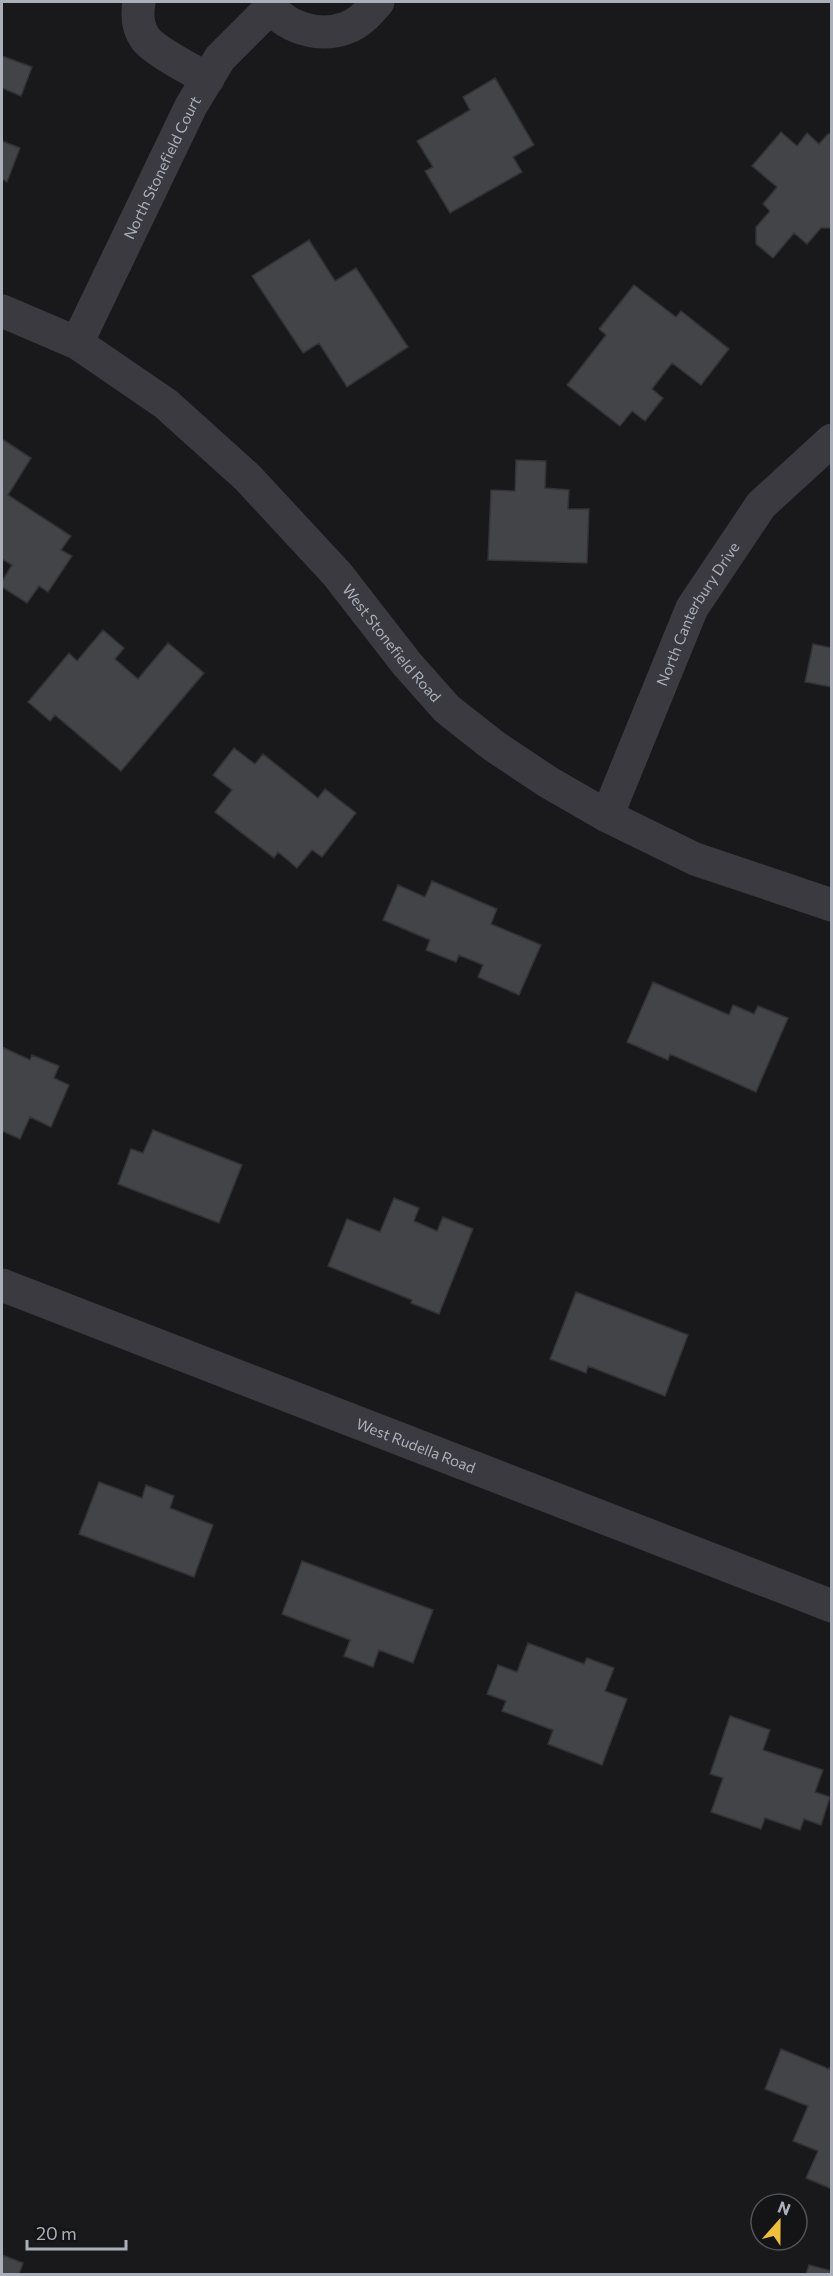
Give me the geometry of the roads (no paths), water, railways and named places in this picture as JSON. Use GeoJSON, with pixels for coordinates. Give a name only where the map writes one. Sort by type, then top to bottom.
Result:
{"type":"FeatureCollection","features":[{"type":"Feature","properties":{"kind":"street"},"geometry":{"type":"LineString","coordinates":[[139,2],[137,16],[146,40],[208,79]]}},
{"type":"Feature","properties":{"kind":"street","name":"North Stonefield Court"},"geometry":{"type":"LineString","coordinates":[[77,343],[191,106],[220,58],[270,4],[286,21],[306,30],[327,32],[347,28],[365,16],[378,2]]}},
{"type":"Feature","properties":{"kind":"street","name":"West Stonefield Road"},"geometry":{"type":"LineString","coordinates":[[2,311],[77,343],[166,404],[247,477],[337,574],[407,664],[447,709],[512,758],[548,782],[608,816],[695,860],[831,905]]}},
{"type":"Feature","properties":{"kind":"street","name":"North Canterbury Drive"},"geometry":{"type":"LineString","coordinates":[[608,816],[692,608],[761,505],[831,440]]}},
{"type":"Feature","properties":{"kind":"street","name":"West Rudella Road"},"geometry":{"type":"LineString","coordinates":[[2,1285],[831,1606]]}}]}
